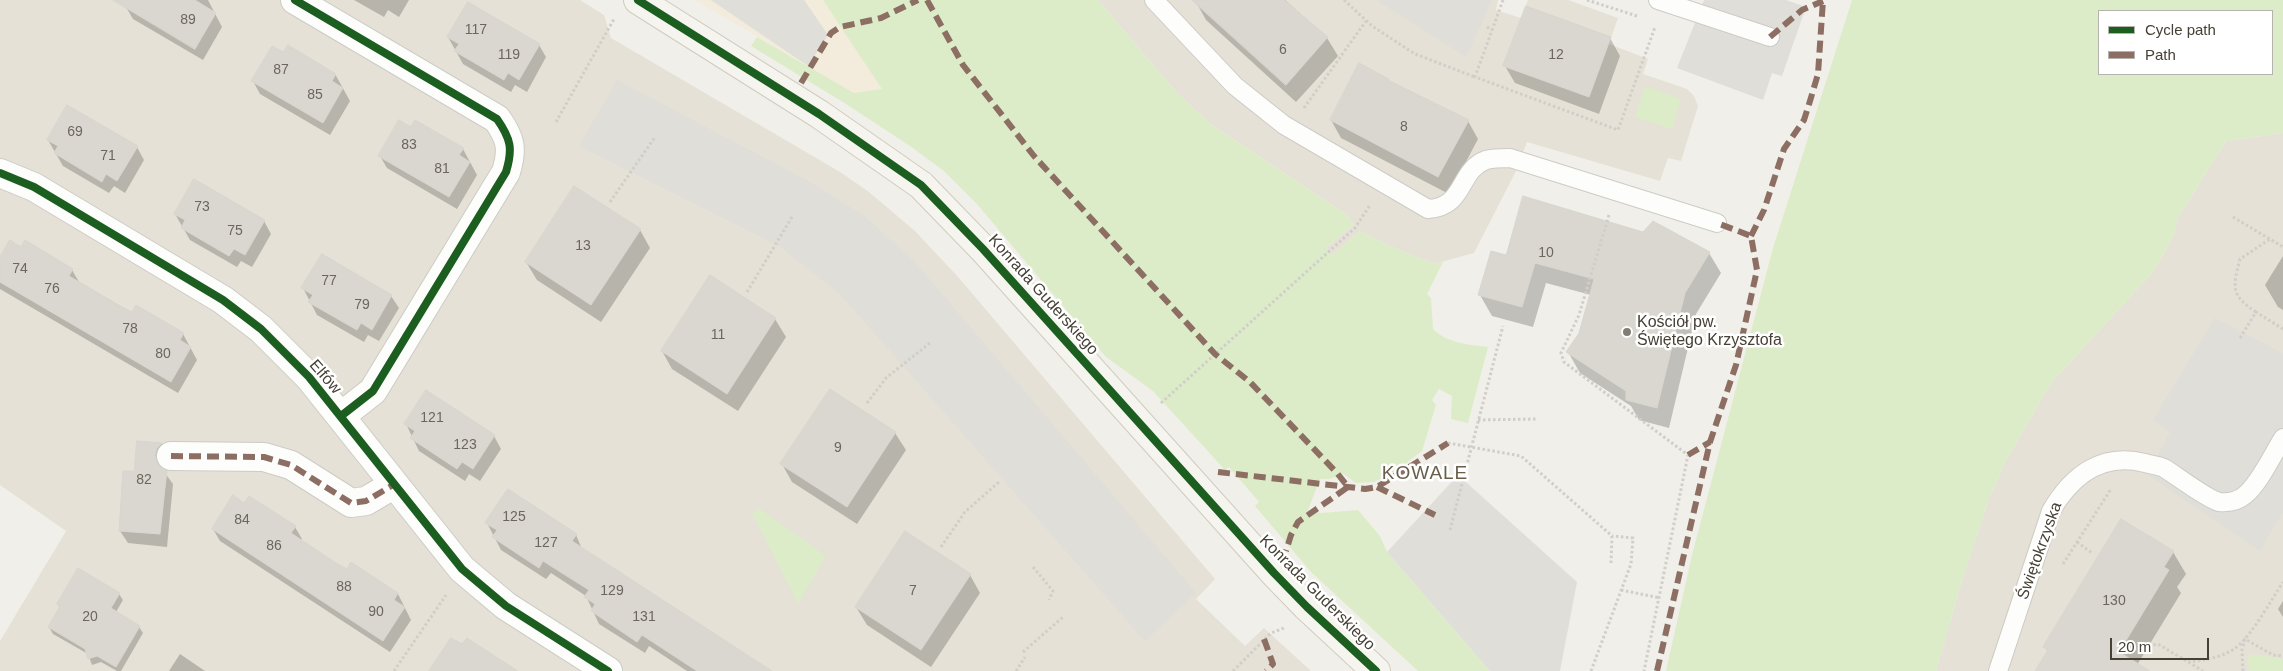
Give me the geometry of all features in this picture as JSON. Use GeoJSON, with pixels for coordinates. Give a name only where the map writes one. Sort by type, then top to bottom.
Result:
{"type":"FeatureCollection","features":[{"type":"Feature","properties":{"kind":"street"},"geometry":{"type":"LineString","coordinates":[[295,0],[497,119],[508,135],[511,155],[506,172],[373,391],[341,416]]}},
{"type":"Feature","properties":{"kind":"street","name":"Konrada Guderskiego"},"geometry":{"type":"LineString","coordinates":[[627,7],[819,114],[921,185],[977,242],[1274,573],[1307,607],[1376,671]]}},
{"type":"Feature","properties":{"kind":"street","name":"Elfów"},"geometry":{"type":"LineString","coordinates":[[0,174],[34,187],[223,300],[261,329],[309,377],[393,485],[462,569],[506,606],[608,671]]}},
{"type":"Feature","properties":{"kind":"street"},"geometry":{"type":"LineString","coordinates":[[170,456],[264,457],[291,466],[351,503],[366,502],[393,485]]}},
{"type":"Feature","properties":{"kind":"lane"},"geometry":{"type":"LineString","coordinates":[[1154,0],[1234,86],[1284,125],[1428,209],[1446,205],[1456,198],[1473,169],[1485,160],[1497,158],[1520,160],[1718,223]]}},
{"type":"Feature","properties":{"kind":"lane"},"geometry":{"type":"LineString","coordinates":[[1658,0],[1770,37]]}},
{"type":"Feature","properties":{"kind":"lane","name":"Świętokrzyska"},"geometry":{"type":"LineString","coordinates":[[1998,671],[2051,511],[2063,491],[2079,477],[2097,466],[2114,460],[2133,460],[2161,467],[2218,502],[2230,502],[2245,496],[2283,438]]}},
{"type":"Feature","properties":{"kind":"path"},"geometry":{"type":"LineString","coordinates":[[1344,0],[1366,20],[1415,54],[1618,130],[1651,39]]}},
{"type":"Feature","properties":{"kind":"path"},"geometry":{"type":"LineString","coordinates":[[1475,77],[1502,0]]}},
{"type":"Feature","properties":{"kind":"path"},"geometry":{"type":"LineString","coordinates":[[1587,0],[1640,17]]}},
{"type":"Feature","properties":{"kind":"path"},"geometry":{"type":"LineString","coordinates":[[556,122],[627,7]]}},
{"type":"Feature","properties":{"kind":"path"},"geometry":{"type":"LineString","coordinates":[[1306,106],[1366,20]]}},
{"type":"Feature","properties":{"kind":"path"},"geometry":{"type":"LineString","coordinates":[[1487,27],[1492,30]]}},
{"type":"Feature","properties":{"kind":"path"},"geometry":{"type":"LineString","coordinates":[[610,202],[655,137]]}},
{"type":"Feature","properties":{"kind":"path"},"geometry":{"type":"LineString","coordinates":[[1617,191],[1580,314],[1561,353],[1564,362],[1570,368],[1688,455],[1644,671]]}},
{"type":"Feature","properties":{"kind":"path"},"geometry":{"type":"LineString","coordinates":[[746,292],[792,217]]}},
{"type":"Feature","properties":{"kind":"path"},"geometry":{"type":"LineString","coordinates":[[2232,217],[2283,247]]}},
{"type":"Feature","properties":{"kind":"path"},"geometry":{"type":"LineString","coordinates":[[1161,404],[1356,228]]}},
{"type":"Feature","properties":{"kind":"path"},"geometry":{"type":"LineString","coordinates":[[2270,239],[2240,259],[2233,284],[2242,303],[2283,329]]}},
{"type":"Feature","properties":{"kind":"path"},"geometry":{"type":"LineString","coordinates":[[2240,338],[2256,312]]}},
{"type":"Feature","properties":{"kind":"path"},"geometry":{"type":"LineString","coordinates":[[1450,530],[1503,326]]}},
{"type":"Feature","properties":{"kind":"path"},"geometry":{"type":"LineString","coordinates":[[867,402],[886,378],[930,343]]}},
{"type":"Feature","properties":{"kind":"path"},"geometry":{"type":"LineString","coordinates":[[1478,420],[1536,419]]}},
{"type":"Feature","properties":{"kind":"path"},"geometry":{"type":"LineString","coordinates":[[1448,443],[1521,456],[1612,536],[1633,538],[1631,564],[1591,671]]}},
{"type":"Feature","properties":{"kind":"path"},"geometry":{"type":"LineString","coordinates":[[941,547],[965,512],[1000,481]]}},
{"type":"Feature","properties":{"kind":"path"},"geometry":{"type":"LineString","coordinates":[[2084,531],[2113,486]]}},
{"type":"Feature","properties":{"kind":"path"},"geometry":{"type":"LineString","coordinates":[[1610,563],[1612,536]]}},
{"type":"Feature","properties":{"kind":"path"},"geometry":{"type":"LineString","coordinates":[[2077,542],[2092,552]]}},
{"type":"Feature","properties":{"kind":"path"},"geometry":{"type":"LineString","coordinates":[[1034,567],[1053,590],[1048,600]]}},
{"type":"Feature","properties":{"kind":"path"},"geometry":{"type":"LineString","coordinates":[[2188,662],[2209,659],[2235,649],[2245,639],[2283,582]]}},
{"type":"Feature","properties":{"kind":"path"},"geometry":{"type":"LineString","coordinates":[[1621,590],[1660,598]]}},
{"type":"Feature","properties":{"kind":"path"},"geometry":{"type":"LineString","coordinates":[[394,671],[446,594]]}},
{"type":"Feature","properties":{"kind":"path"},"geometry":{"type":"LineString","coordinates":[[1023,652],[1062,617]]}},
{"type":"Feature","properties":{"kind":"path"},"geometry":{"type":"LineString","coordinates":[[1233,671],[1271,633],[1284,628]]}},
{"type":"Feature","properties":{"kind":"path"},"geometry":{"type":"LineString","coordinates":[[2245,639],[2273,655],[2283,656]]}},
{"type":"Feature","properties":{"kind":"path"},"geometry":{"type":"LineString","coordinates":[[2242,671],[2242,650],[2245,639]]}},
{"type":"Feature","properties":{"kind":"path"},"geometry":{"type":"LineString","coordinates":[[2129,650],[2158,644],[2204,671]]}},
{"type":"Feature","properties":{"kind":"path"},"geometry":{"type":"LineString","coordinates":[[1016,671],[1025,657]]}},
{"type":"Feature","properties":{"kind":"path"},"geometry":{"type":"LineString","coordinates":[[2190,671],[2194,665]]}},
{"type":"Feature","properties":{"kind":"shaded area"},"geometry":{"type":"Polygon","coordinates":[[[0,0],[580,0],[604,15],[611,38],[840,172],[869,192],[915,231],[959,278],[1215,579],[1196,599],[1245,646],[1264,628],[1311,671],[0,671],[0,641],[66,531],[0,485],[0,0]]]}},
{"type":"Feature","properties":{"kind":"shaded area"},"geometry":{"type":"Polygon","coordinates":[[[695,0],[823,0],[883,89],[854,93],[695,0]]]}},
{"type":"Feature","properties":{"kind":"shaded area"},"geometry":{"type":"Polygon","coordinates":[[[711,0],[804,0],[828,35],[808,66],[711,0]]]}},
{"type":"Feature","properties":{"kind":"shaded area"},"geometry":{"type":"Polygon","coordinates":[[[1098,0],[1498,0],[1496,10],[1521,18],[1528,0],[1568,0],[1618,18],[1609,44],[1648,59],[1643,74],[1687,89],[1694,96],[1698,106],[1681,161],[1668,158],[1660,181],[1527,142],[1515,173],[1474,253],[1434,264],[1360,231],[1332,255],[1326,248],[1354,224],[1347,215],[1212,125],[1179,95],[1098,0]]]}},
{"type":"Feature","properties":{"kind":"shaded area"},"geometry":{"type":"Polygon","coordinates":[[[1376,0],[1492,0],[1466,57],[1376,0]]]}},
{"type":"Feature","properties":{"kind":"shaded area"},"geometry":{"type":"Polygon","coordinates":[[[1704,0],[1786,0],[1806,7],[1782,76],[1772,73],[1763,100],[1677,68],[1704,0]]]}},
{"type":"Feature","properties":{"kind":"shaded area"},"geometry":{"type":"Polygon","coordinates":[[[617,80],[803,178],[863,215],[914,261],[1196,593],[1145,641],[840,294],[779,246],[579,146],[617,80]]]}},
{"type":"Feature","properties":{"kind":"shaded area"},"geometry":{"type":"Polygon","coordinates":[[[2283,133],[2283,671],[1936,671],[1959,590],[1989,499],[2005,462],[2051,383],[2153,272],[2174,235],[2177,219],[2226,141],[2283,133]]]}},
{"type":"Feature","properties":{"kind":"shaded area"},"geometry":{"type":"Polygon","coordinates":[[[2215,318],[2283,353],[2283,512],[2260,551],[2148,475],[2170,432],[2153,420],[2215,318]]]}},
{"type":"Feature","properties":{"kind":"shaded area"},"geometry":{"type":"Polygon","coordinates":[[[1458,475],[1577,582],[1560,671],[1490,671],[1387,552],[1458,475]]]}},
{"type":"Feature","properties":{"kind":"green space"},"geometry":{"type":"Polygon","coordinates":[[[823,0],[1098,0],[1179,95],[1212,125],[1347,215],[1354,224],[1326,248],[1332,255],[1360,231],[1434,264],[1443,262],[1427,294],[1431,298],[1433,329],[1452,340],[1488,347],[1468,423],[1451,419],[1452,396],[1439,389],[1432,400],[1436,405],[1422,451],[1394,472],[1374,482],[1356,483],[1344,474],[1329,479],[1320,479],[1308,510],[1321,513],[1358,510],[1380,536],[1387,552],[1490,671],[1418,671],[1311,572],[1255,506],[1259,502],[1229,467],[1225,470],[1153,391],[1106,357],[977,204],[944,171],[846,104],[751,46],[757,37],[854,93],[882,89],[823,0]]]}},
{"type":"Feature","properties":{"kind":"green space"},"geometry":{"type":"Polygon","coordinates":[[[1852,0],[2283,0],[2283,133],[2226,141],[2177,219],[2174,235],[2153,272],[2051,383],[2005,462],[1989,499],[1959,590],[1936,671],[1666,671],[1692,555],[1773,248],[1852,0]]]}},
{"type":"Feature","properties":{"kind":"green space"},"geometry":{"type":"Polygon","coordinates":[[[1645,86],[1681,99],[1672,129],[1635,117],[1645,86]]]}},
{"type":"Feature","properties":{"kind":"green space"},"geometry":{"type":"Polygon","coordinates":[[[760,509],[826,556],[798,604],[752,513],[760,509]]]}},
{"type":"Feature","properties":{"kind":"green space"},"geometry":{"type":"Polygon","coordinates":[[[2251,654],[2283,659],[2283,671],[2250,671],[2247,661],[2251,654]]]}},
{"type":"Feature","properties":{"kind":"building"},"geometry":{"type":"Polygon","coordinates":[[[113,0],[195,0],[216,13],[195,49],[113,0]]]}},
{"type":"Feature","properties":{"kind":"building"},"geometry":{"type":"Polygon","coordinates":[[[1192,0],[1284,0],[1328,37],[1286,85],[1192,0]]]}},
{"type":"Feature","properties":{"kind":"building"},"geometry":{"type":"Polygon","coordinates":[[[468,2],[540,44],[519,80],[508,73],[504,80],[454,51],[459,44],[447,37],[468,2]]]}},
{"type":"Feature","properties":{"kind":"building"},"geometry":{"type":"Polygon","coordinates":[[[1526,6],[1611,37],[1589,97],[1503,66],[1526,6]]]}},
{"type":"Feature","properties":{"kind":"building"},"geometry":{"type":"Polygon","coordinates":[[[288,45],[336,74],[332,81],[343,88],[323,123],[251,81],[272,46],[283,52],[288,45]]]}},
{"type":"Feature","properties":{"kind":"building"},"geometry":{"type":"Polygon","coordinates":[[[1359,63],[1388,80],[1469,120],[1438,177],[1330,120],[1359,63]]]}},
{"type":"Feature","properties":{"kind":"building"},"geometry":{"type":"Polygon","coordinates":[[[67,105],[138,146],[117,181],[106,174],[102,182],[54,153],[58,146],[47,140],[67,105]]]}},
{"type":"Feature","properties":{"kind":"building"},"geometry":{"type":"Polygon","coordinates":[[[399,120],[411,127],[415,120],[464,148],[459,155],[470,162],[449,197],[378,156],[399,120]]]}},
{"type":"Feature","properties":{"kind":"building"},"geometry":{"type":"Polygon","coordinates":[[[194,179],[265,220],[245,255],[234,249],[229,256],[181,228],[185,220],[174,214],[194,179]]]}},
{"type":"Feature","properties":{"kind":"building"},"geometry":{"type":"Polygon","coordinates":[[[574,186],[641,229],[591,305],[525,262],[574,186]]]}},
{"type":"Feature","properties":{"kind":"building","name":"Kościół pw. Świętego Krzysztofa"},"geometry":{"type":"Polygon","coordinates":[[[1523,196],[1643,232],[1653,221],[1710,252],[1685,293],[1657,408],[1626,400],[1626,391],[1566,352],[1579,333],[1594,279],[1535,263],[1522,307],[1478,295],[1491,251],[1506,255],[1523,196]]]}},
{"type":"Feature","properties":{"kind":"building"},"geometry":{"type":"Polygon","coordinates":[[[10,240],[21,247],[25,240],[73,269],[69,276],[120,306],[132,312],[136,305],[184,333],[180,340],[191,347],[171,382],[0,282],[0,257],[10,240]]]}},
{"type":"Feature","properties":{"kind":"building"},"geometry":{"type":"Polygon","coordinates":[[[322,254],[392,295],[372,330],[361,323],[357,330],[308,302],[313,295],[301,288],[322,254]]]}},
{"type":"Feature","properties":{"kind":"building"},"geometry":{"type":"Polygon","coordinates":[[[710,275],[776,318],[727,394],[661,351],[710,275]]]}},
{"type":"Feature","properties":{"kind":"building"},"geometry":{"type":"Polygon","coordinates":[[[830,389],[896,432],[847,507],[780,464],[830,389]]]}},
{"type":"Feature","properties":{"kind":"building"},"geometry":{"type":"Polygon","coordinates":[[[426,390],[495,435],[473,469],[462,462],[457,469],[410,438],[415,431],[404,424],[426,390]]]}},
{"type":"Feature","properties":{"kind":"building"},"geometry":{"type":"Polygon","coordinates":[[[137,441],[162,443],[157,448],[155,455],[158,464],[167,470],[160,534],[119,531],[123,471],[134,471],[137,441]]]}},
{"type":"Feature","properties":{"kind":"building"},"geometry":{"type":"Polygon","coordinates":[[[508,489],[577,534],[572,541],[772,671],[697,671],[642,635],[637,642],[591,611],[595,604],[584,597],[589,590],[543,561],[539,568],[492,537],[497,530],[485,523],[508,489]]]}},
{"type":"Feature","properties":{"kind":"building"},"geometry":{"type":"Polygon","coordinates":[[[233,495],[244,503],[249,496],[296,526],[291,533],[336,563],[347,569],[351,562],[398,593],[394,600],[405,607],[383,641],[212,529],[233,495]]]}},
{"type":"Feature","properties":{"kind":"building"},"geometry":{"type":"Polygon","coordinates":[[[2121,519],[2174,551],[2164,567],[2169,570],[2119,652],[2150,671],[2035,671],[2048,650],[2043,647],[2121,519]]]}},
{"type":"Feature","properties":{"kind":"building"},"geometry":{"type":"Polygon","coordinates":[[[905,531],[971,574],[921,650],[855,607],[905,531]]]}},
{"type":"Feature","properties":{"kind":"building"},"geometry":{"type":"Polygon","coordinates":[[[78,568],[120,593],[111,608],[140,626],[116,667],[97,656],[88,659],[85,649],[48,627],[60,606],[57,604],[78,568]]]}},
{"type":"Feature","properties":{"kind":"building"},"geometry":{"type":"Polygon","coordinates":[[[451,638],[462,644],[467,638],[518,671],[429,671],[451,638]]]}},
{"type":"Feature","properties":{"kind":"marked path"},"geometry":{"type":"LineString","coordinates":[[801,83],[831,33],[840,27],[881,18],[918,0]]}},
{"type":"Feature","properties":{"kind":"marked path"},"geometry":{"type":"LineString","coordinates":[[927,0],[963,65],[1034,156],[1215,354],[1250,382],[1337,473],[1348,487],[1298,522],[1286,551]]}},
{"type":"Feature","properties":{"kind":"marked path"},"geometry":{"type":"LineString","coordinates":[[1751,236],[1764,210],[1784,149],[1804,120],[1810,101],[1818,74],[1823,0]]}},
{"type":"Feature","properties":{"kind":"marked path"},"geometry":{"type":"LineString","coordinates":[[1770,37],[1802,10],[1823,1]]}},
{"type":"Feature","properties":{"kind":"marked path"},"geometry":{"type":"LineString","coordinates":[[1657,671],[1710,442],[1736,365],[1757,270],[1751,236],[1717,223]]}},
{"type":"Feature","properties":{"kind":"marked path"},"geometry":{"type":"LineString","coordinates":[[1688,455],[1710,442]]}},
{"type":"Feature","properties":{"kind":"marked path"},"geometry":{"type":"LineString","coordinates":[[1218,472],[1365,489],[1377,487],[1448,443]]}},
{"type":"Feature","properties":{"kind":"marked path"},"geometry":{"type":"LineString","coordinates":[[171,456],[264,457],[291,465],[351,503],[366,501],[393,485]]}},
{"type":"Feature","properties":{"kind":"marked path"},"geometry":{"type":"LineString","coordinates":[[1377,487],[1435,515]]}},
{"type":"Feature","properties":{"kind":"marked path"},"geometry":{"type":"LineString","coordinates":[[1264,639],[1273,664],[1266,671]]}},
{"type":"Feature","properties":{"kind":"cycle path"},"geometry":{"type":"LineString","coordinates":[[295,0],[497,119],[508,138],[510,150],[506,172],[373,391],[341,416]]}},
{"type":"Feature","properties":{"kind":"cycle path"},"geometry":{"type":"LineString","coordinates":[[638,0],[819,114],[921,185],[983,249],[1274,573],[1307,607],[1376,671]]}},
{"type":"Feature","properties":{"kind":"cycle path"},"geometry":{"type":"LineString","coordinates":[[0,173],[34,187],[223,300],[261,329],[309,377],[462,569],[506,606],[608,671]]}},
{"type":"Feature","properties":{"kind":"place","name":"Kościół pw. Świętego Krzysztofa"},"geometry":{"type":"Point","coordinates":[1627,332]}},
{"type":"Feature","properties":{"kind":"district","name":"KOWALE"},"geometry":{"type":"Point","coordinates":[1425,474]}}]}
